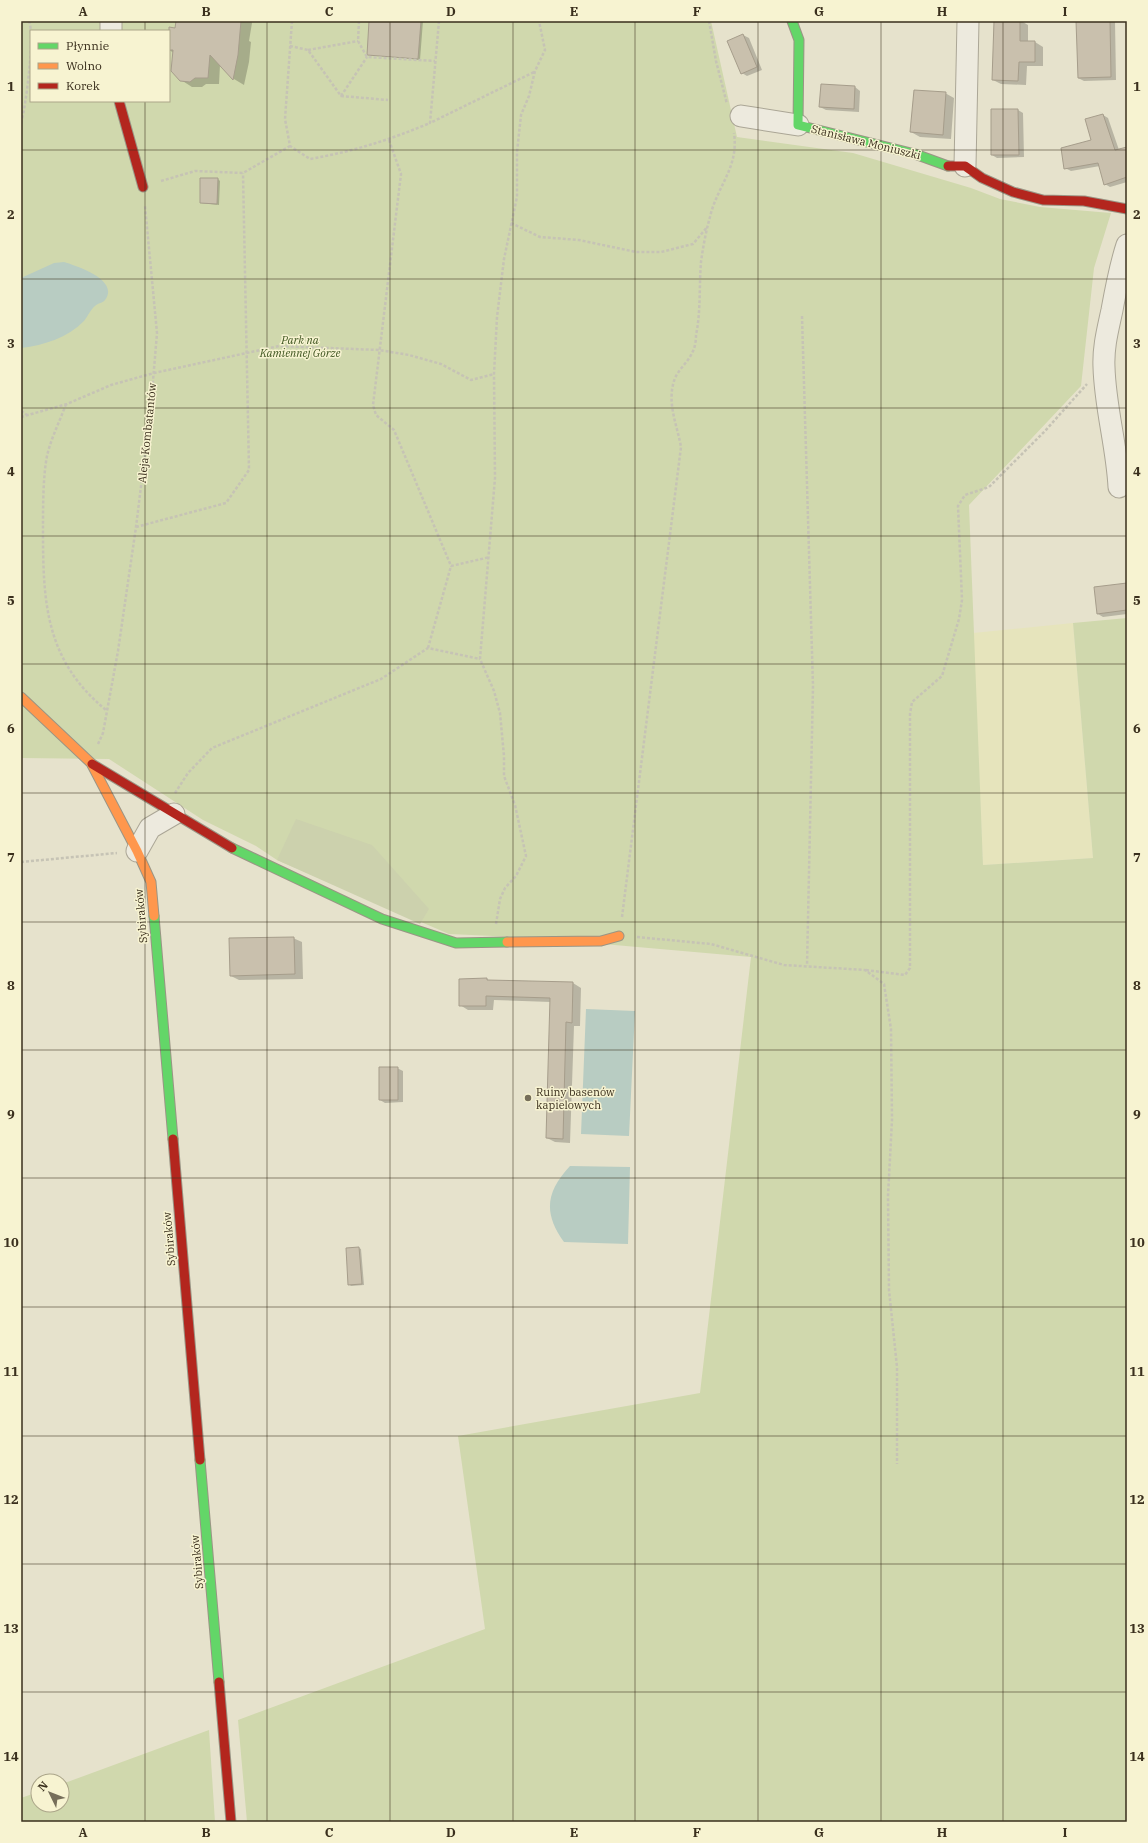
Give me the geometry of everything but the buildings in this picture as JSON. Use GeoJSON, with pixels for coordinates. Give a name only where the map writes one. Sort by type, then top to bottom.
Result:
{"type":"FeatureCollection","features":[{"type":"Feature","properties":{"kind":"street","name":"Stanisława Moniuszki"},"geometry":{"type":"LineString","coordinates":[[792,21],[799,40],[798,124],[915,154],[951,167],[965,166]]}},
{"type":"Feature","properties":{"kind":"street"},"geometry":{"type":"LineString","coordinates":[[968,21],[965,166],[982,178],[1013,192],[1043,200],[1084,201],[1127,209]]}},
{"type":"Feature","properties":{"kind":"street"},"geometry":{"type":"LineString","coordinates":[[119,102],[143,187]]}},
{"type":"Feature","properties":{"kind":"street"},"geometry":{"type":"LineString","coordinates":[[737,122],[798,124]]}},
{"type":"Feature","properties":{"kind":"street"},"geometry":{"type":"LineString","coordinates":[[1119,487],[1117,460],[1110,425],[1104,367],[1105,346],[1121,261],[1127,245]]}},
{"type":"Feature","properties":{"kind":"street","name":"Sybiraków"},"geometry":{"type":"LineString","coordinates":[[21,697],[91,763],[137,851],[150,882],[231,1822]]}},
{"type":"Feature","properties":{"kind":"street"},"geometry":{"type":"LineString","coordinates":[[91,763],[239,852],[382,920],[456,943],[601,941],[619,936]]}},
{"type":"Feature","properties":{"kind":"street"},"geometry":{"type":"LineString","coordinates":[[137,851],[150,828],[169,811]]}},
{"type":"Feature","properties":{"kind":"path"},"geometry":{"type":"LineString","coordinates":[[21,123],[24,112],[29,68],[30,21]]}},
{"type":"Feature","properties":{"kind":"path"},"geometry":{"type":"LineString","coordinates":[[292,21],[285,119],[290,146],[310,159],[345,153],[389,140],[430,124],[535,71]]}},
{"type":"Feature","properties":{"kind":"path"},"geometry":{"type":"LineString","coordinates":[[360,21],[358,41],[367,57]]}},
{"type":"Feature","properties":{"kind":"path"},"geometry":{"type":"LineString","coordinates":[[430,124],[439,21]]}},
{"type":"Feature","properties":{"kind":"path"},"geometry":{"type":"LineString","coordinates":[[495,942],[497,910],[500,899],[505,888],[519,872],[526,856],[515,805],[504,776],[500,712],[494,691],[480,659],[490,557],[495,478],[494,374],[497,317],[504,259],[517,197],[517,152],[521,115],[529,96],[535,71],[545,50],[539,21]]}},
{"type":"Feature","properties":{"kind":"path"},"geometry":{"type":"LineString","coordinates":[[709,21],[716,62],[729,111],[737,122],[730,170],[720,188],[708,226],[702,260],[697,334],[693,353],[675,377],[671,399],[672,414],[679,431],[681,447],[619,936],[711,944],[784,965],[865,970],[905,975],[910,968],[910,714],[912,702],[942,676],[959,620],[962,600],[958,506],[966,495],[989,487],[1045,431],[1075,396],[1104,367]]}},
{"type":"Feature","properties":{"kind":"path"},"geometry":{"type":"LineString","coordinates":[[290,46],[308,50],[358,41]]}},
{"type":"Feature","properties":{"kind":"path"},"geometry":{"type":"LineString","coordinates":[[308,50],[341,96],[388,100]]}},
{"type":"Feature","properties":{"kind":"path"},"geometry":{"type":"LineString","coordinates":[[367,57],[435,61]]}},
{"type":"Feature","properties":{"kind":"path"},"geometry":{"type":"LineString","coordinates":[[341,96],[367,57]]}},
{"type":"Feature","properties":{"kind":"path"},"geometry":{"type":"LineString","coordinates":[[169,811],[188,773],[212,748],[381,679],[428,648],[451,566],[394,430],[376,415],[373,405],[400,174],[389,140]]}},
{"type":"Feature","properties":{"kind":"path"},"geometry":{"type":"LineString","coordinates":[[143,187],[195,171],[243,173],[290,146]]}},
{"type":"Feature","properties":{"kind":"path"},"geometry":{"type":"LineString","coordinates":[[136,526],[226,503],[249,470],[243,173]]}},
{"type":"Feature","properties":{"kind":"path","name":"Aleja Kombatantów"},"geometry":{"type":"LineString","coordinates":[[91,763],[103,733],[118,651],[136,526],[154,372],[157,333],[143,187]]}},
{"type":"Feature","properties":{"kind":"path"},"geometry":{"type":"LineString","coordinates":[[511,223],[540,237],[579,240],[636,252],[661,252],[693,244],[708,226]]}},
{"type":"Feature","properties":{"kind":"path"},"geometry":{"type":"LineString","coordinates":[[802,316],[813,686],[807,966]]}},
{"type":"Feature","properties":{"kind":"path"},"geometry":{"type":"LineString","coordinates":[[21,416],[67,404],[111,385],[154,372],[279,346],[379,350],[409,355],[441,364],[471,380],[494,374]]}},
{"type":"Feature","properties":{"kind":"path"},"geometry":{"type":"LineString","coordinates":[[67,404],[47,456],[43,510],[43,560],[46,607],[54,641],[70,670],[93,699],[107,710]]}},
{"type":"Feature","properties":{"kind":"path"},"geometry":{"type":"LineString","coordinates":[[21,411],[27,415]]}},
{"type":"Feature","properties":{"kind":"path"},"geometry":{"type":"LineString","coordinates":[[451,566],[490,557]]}},
{"type":"Feature","properties":{"kind":"path"},"geometry":{"type":"LineString","coordinates":[[428,648],[480,659]]}},
{"type":"Feature","properties":{"kind":"path"},"geometry":{"type":"LineString","coordinates":[[21,862],[137,851]]}},
{"type":"Feature","properties":{"kind":"path"},"geometry":{"type":"LineString","coordinates":[[865,970],[884,984],[891,1029],[892,1120],[888,1196],[889,1290],[897,1367],[897,1464]]}},
{"type":"Feature","properties":{"kind":"shaded area"},"geometry":{"type":"Polygon","coordinates":[[[64,262],[87,271],[102,280],[107,286],[108,293],[105,300],[96,305],[84,321],[77,327],[63,336],[47,343],[21,348],[21,278],[54,263],[64,262]]]}},
{"type":"Feature","properties":{"kind":"shaded area"},"geometry":{"type":"Polygon","coordinates":[[[1073,623],[1093,858],[983,865],[973,633],[1073,623]]]}},
{"type":"Feature","properties":{"kind":"shaded area"},"geometry":{"type":"Polygon","coordinates":[[[586,1009],[635,1011],[629,1136],[581,1134],[586,1009]]]}},
{"type":"Feature","properties":{"kind":"shaded area"},"geometry":{"type":"Polygon","coordinates":[[[570,1166],[630,1167],[628,1244],[564,1242],[553,1222],[550,1212],[550,1203],[556,1185],[570,1166]]]}},
{"type":"Feature","properties":{"kind":"green space","name":"Park na Kamiennej Górze"},"geometry":{"type":"Polygon","coordinates":[[[21,21],[711,21],[737,137],[853,153],[971,188],[1000,199],[1040,207],[1111,213],[1094,268],[1081,386],[969,505],[983,865],[1093,858],[1073,623],[1127,618],[1127,1822],[247,1822],[238,1720],[485,1629],[458,1436],[700,1393],[751,957],[535,938],[449,934],[277,860],[256,846],[203,820],[109,759],[21,758],[21,21]]]}},
{"type":"Feature","properties":{"kind":"green space"},"geometry":{"type":"Polygon","coordinates":[[[296,819],[372,845],[429,909],[420,924],[277,860],[296,819]]]}},
{"type":"Feature","properties":{"kind":"green space"},"geometry":{"type":"Polygon","coordinates":[[[209,1730],[215,1822],[21,1822],[21,1798],[30,1795],[30,1813],[70,1813],[70,1781],[209,1730]]]}},
{"type":"Feature","properties":{"kind":"traffic: fast"},"geometry":{"type":"LineString","coordinates":[[792,21],[799,40],[798,125],[915,154],[948,166]]}},
{"type":"Feature","properties":{"kind":"traffic: fast"},"geometry":{"type":"LineString","coordinates":[[232,848],[382,919],[456,943],[507,942]]}},
{"type":"Feature","properties":{"kind":"traffic: fast"},"geometry":{"type":"LineString","coordinates":[[154,916],[173,1139]]}},
{"type":"Feature","properties":{"kind":"traffic: fast"},"geometry":{"type":"LineString","coordinates":[[200,1460],[219,1682]]}},
{"type":"Feature","properties":{"kind":"traffic: slow"},"geometry":{"type":"LineString","coordinates":[[21,697],[91,763],[137,851],[151,882],[154,916]]}},
{"type":"Feature","properties":{"kind":"traffic: slow"},"geometry":{"type":"LineString","coordinates":[[507,942],[601,941],[619,936]]}},
{"type":"Feature","properties":{"kind":"traffic: jam"},"geometry":{"type":"LineString","coordinates":[[119,102],[143,187]]}},
{"type":"Feature","properties":{"kind":"traffic: jam"},"geometry":{"type":"LineString","coordinates":[[948,166],[965,166],[982,178],[1013,192],[1043,200],[1084,201],[1127,209]]}},
{"type":"Feature","properties":{"kind":"traffic: jam"},"geometry":{"type":"LineString","coordinates":[[92,764],[232,848]]}},
{"type":"Feature","properties":{"kind":"traffic: jam"},"geometry":{"type":"LineString","coordinates":[[173,1139],[200,1460]]}},
{"type":"Feature","properties":{"kind":"traffic: jam"},"geometry":{"type":"LineString","coordinates":[[219,1682],[231,1822]]}},
{"type":"Feature","properties":{"kind":"place","name":"Ruiny basenów kapielowych"},"geometry":{"type":"Point","coordinates":[528,1098]}}]}
